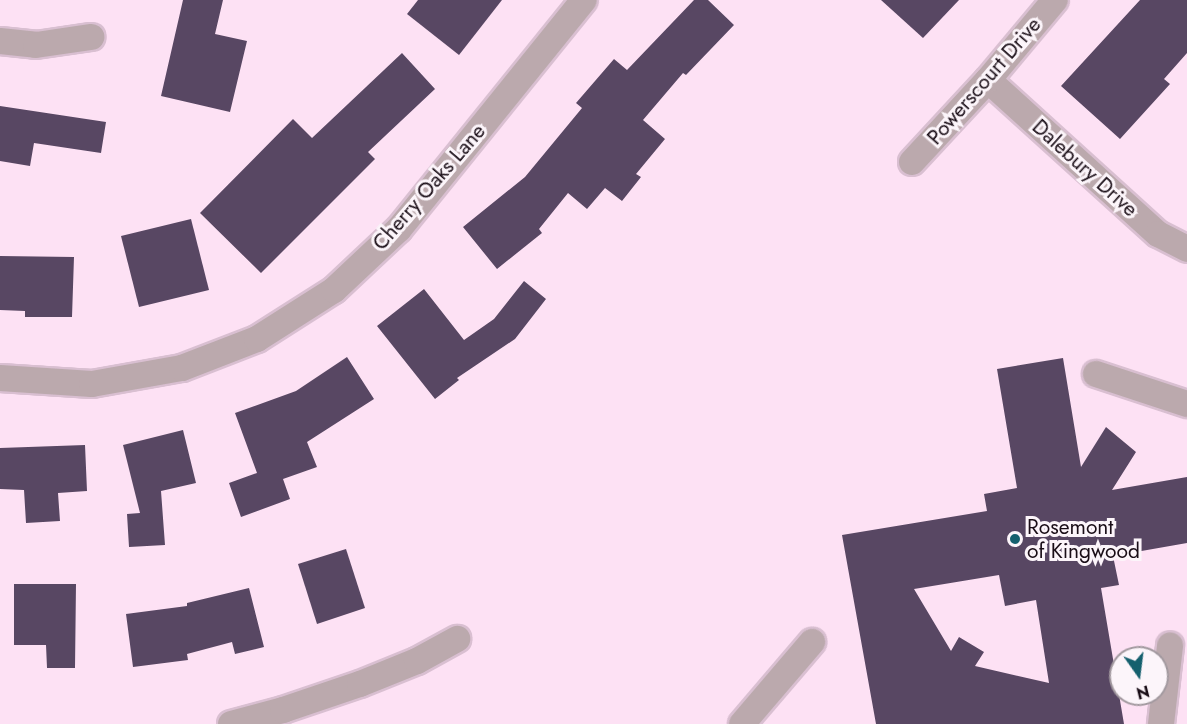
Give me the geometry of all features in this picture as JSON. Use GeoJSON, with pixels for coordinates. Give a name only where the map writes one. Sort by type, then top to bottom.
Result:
{"type":"FeatureCollection","features":[{"type":"Feature","properties":{"kind":"street","name":"Powerscourt Drive"},"geometry":{"type":"LineString","coordinates":[[912,162],[988,80],[1055,0]]}},
{"type":"Feature","properties":{"kind":"street","name":"Cherry Oaks Lane"},"geometry":{"type":"LineString","coordinates":[[0,378],[92,384],[182,368],[257,339],[334,290],[399,229],[576,3]]}},
{"type":"Feature","properties":{"kind":"street"},"geometry":{"type":"LineString","coordinates":[[0,41],[36,45],[91,37]]}},
{"type":"Feature","properties":{"kind":"street","name":"Dalebury Drive"},"geometry":{"type":"LineString","coordinates":[[988,80],[1158,234],[1187,249]]}},
{"type":"Feature","properties":{"kind":"street"},"geometry":{"type":"LineString","coordinates":[[1096,375],[1187,404]]}},
{"type":"Feature","properties":{"kind":"street"},"geometry":{"type":"LineString","coordinates":[[231,724],[283,710],[360,684],[417,661],[457,639]]}},
{"type":"Feature","properties":{"kind":"street"},"geometry":{"type":"LineString","coordinates":[[742,724],[812,642]]}},
{"type":"Feature","properties":{"kind":"street"},"geometry":{"type":"LineString","coordinates":[[1161,724],[1170,646]]}},
{"type":"Feature","properties":{"kind":"building"},"geometry":{"type":"Polygon","coordinates":[[[183,0],[223,0],[215,34],[247,41],[230,112],[161,96],[183,0]]]}},
{"type":"Feature","properties":{"kind":"building"},"geometry":{"type":"Polygon","coordinates":[[[418,0],[502,0],[459,55],[407,14],[418,0]]]}},
{"type":"Feature","properties":{"kind":"building"},"geometry":{"type":"Polygon","coordinates":[[[694,0],[708,0],[734,25],[686,75],[683,73],[643,120],[665,139],[636,174],[641,177],[622,201],[605,188],[587,209],[568,193],[539,229],[542,233],[497,269],[463,227],[525,177],[582,108],[576,103],[614,59],[627,70],[694,0]]]}},
{"type":"Feature","properties":{"kind":"building"},"geometry":{"type":"Polygon","coordinates":[[[881,0],[959,0],[923,38],[881,0]]]}},
{"type":"Feature","properties":{"kind":"building"},"geometry":{"type":"Polygon","coordinates":[[[1140,0],[1187,0],[1187,53],[1164,79],[1170,84],[1120,139],[1061,86],[1140,0]]]}},
{"type":"Feature","properties":{"kind":"building"},"geometry":{"type":"Polygon","coordinates":[[[402,53],[435,89],[368,152],[375,159],[261,273],[200,213],[293,119],[312,138],[402,53]]]}},
{"type":"Feature","properties":{"kind":"building"},"geometry":{"type":"Polygon","coordinates":[[[0,106],[106,122],[101,153],[34,143],[30,166],[0,161],[0,106]]]}},
{"type":"Feature","properties":{"kind":"building"},"geometry":{"type":"Polygon","coordinates":[[[191,219],[209,290],[139,307],[121,236],[191,219]]]}},
{"type":"Feature","properties":{"kind":"building"},"geometry":{"type":"Polygon","coordinates":[[[0,256],[74,257],[72,317],[25,317],[25,311],[0,310],[0,256]]]}},
{"type":"Feature","properties":{"kind":"building"},"geometry":{"type":"Polygon","coordinates":[[[524,281],[546,299],[515,339],[457,378],[459,380],[435,399],[377,326],[424,289],[464,340],[494,319],[524,281]]]}},
{"type":"Feature","properties":{"kind":"building"},"geometry":{"type":"Polygon","coordinates":[[[347,357],[374,399],[307,442],[317,467],[283,479],[290,499],[241,517],[229,483],[257,473],[235,413],[296,391],[347,357]]]}},
{"type":"Feature","properties":{"kind":"building","name":"Rosemont of Kingwood"},"geometry":{"type":"Polygon","coordinates":[[[1063,358],[1081,467],[1106,427],[1136,452],[1112,490],[1187,477],[1187,543],[1113,556],[1119,585],[1101,588],[1111,646],[1109,646],[1109,706],[1121,706],[1124,724],[876,724],[842,535],[987,511],[984,494],[1017,488],[997,369],[1063,358]],[[999,575],[914,589],[951,651],[959,637],[984,652],[975,666],[1049,683],[1036,600],[1005,606],[999,575]]]}},
{"type":"Feature","properties":{"kind":"building"},"geometry":{"type":"Polygon","coordinates":[[[183,430],[196,483],[161,491],[165,545],[129,547],[127,514],[140,513],[123,445],[183,430]]]}},
{"type":"Feature","properties":{"kind":"building"},"geometry":{"type":"Polygon","coordinates":[[[85,445],[87,491],[58,493],[60,521],[26,523],[24,490],[0,489],[0,448],[85,445]]]}},
{"type":"Feature","properties":{"kind":"building"},"geometry":{"type":"Polygon","coordinates":[[[346,549],[365,608],[317,624],[298,564],[346,549]]]}},
{"type":"Feature","properties":{"kind":"building"},"geometry":{"type":"Polygon","coordinates":[[[14,584],[76,584],[75,668],[47,668],[46,645],[14,645],[14,584]]]}},
{"type":"Feature","properties":{"kind":"building"},"geometry":{"type":"Polygon","coordinates":[[[249,588],[264,647],[235,654],[232,642],[187,654],[188,660],[133,667],[126,614],[187,606],[187,603],[249,588]]]}},
{"type":"Feature","properties":{"kind":"place","name":"Rosemont of Kingwood"},"geometry":{"type":"Point","coordinates":[1015,539]}}]}
